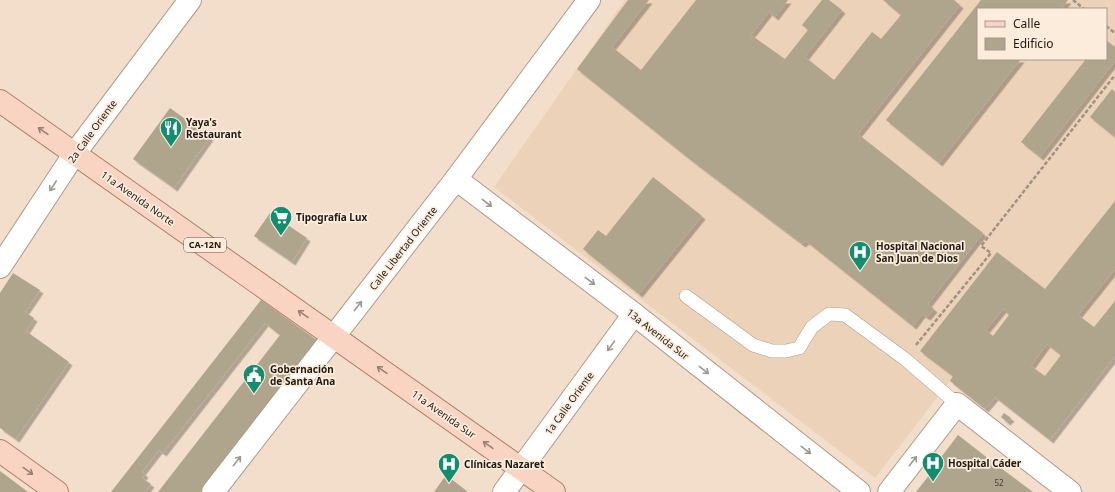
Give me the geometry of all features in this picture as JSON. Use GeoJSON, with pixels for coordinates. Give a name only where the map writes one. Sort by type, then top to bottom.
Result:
{"type":"FeatureCollection","features":[{"type":"Feature","properties":{"kind":"main road","name":"11a Avenida Norte"},"geometry":{"type":"LineString","coordinates":[[0,101],[335,336]]}},
{"type":"Feature","properties":{"kind":"main road","name":"11a Avenida Sur"},"geometry":{"type":"LineString","coordinates":[[335,336],[554,492]]}},
{"type":"Feature","properties":{"kind":"main road"},"geometry":{"type":"LineString","coordinates":[[0,451],[57,492]]}},
{"type":"Feature","properties":{"kind":"street","name":"2a Calle Oriente"},"geometry":{"type":"LineString","coordinates":[[0,267],[75,153],[190,0]]}},
{"type":"Feature","properties":{"kind":"street","name":"Calle Libertad Oriente"},"geometry":{"type":"LineString","coordinates":[[213,492],[456,179],[589,0]]}},
{"type":"Feature","properties":{"kind":"street","name":"13a Avenida Sur"},"geometry":{"type":"LineString","coordinates":[[456,179],[634,314],[859,492]]}},
{"type":"Feature","properties":{"kind":"street","name":"1a Calle Oriente"},"geometry":{"type":"LineString","coordinates":[[504,492],[634,314]]}},
{"type":"Feature","properties":{"kind":"street"},"geometry":{"type":"LineString","coordinates":[[889,492],[957,404],[1070,492]]}},
{"type":"Feature","properties":{"kind":"lane"},"geometry":{"type":"LineString","coordinates":[[686,296],[753,345],[772,351],[786,351],[799,348],[812,327],[829,314],[845,315],[905,359],[957,404]]}},
{"type":"Feature","properties":{"kind":"path"},"geometry":{"type":"LineString","coordinates":[[1073,0],[1083,8]]}},
{"type":"Feature","properties":{"kind":"path"},"geometry":{"type":"LineString","coordinates":[[1107,27],[1115,33]]}},
{"type":"Feature","properties":{"kind":"path"},"geometry":{"type":"LineString","coordinates":[[905,359],[991,254],[981,246],[1115,75]]}},
{"type":"Feature","properties":{"kind":"shaded area","name":"Hospital Nacional San Juan de Dios"},"geometry":{"type":"Polygon","coordinates":[[[625,0],[1115,0],[1115,356],[995,397],[985,409],[950,381],[875,478],[494,187],[625,0]]]}},
{"type":"Feature","properties":{"kind":"building"},"geometry":{"type":"Polygon","coordinates":[[[628,0],[649,0],[612,47],[641,70],[696,0],[788,0],[775,17],[769,12],[751,35],[785,59],[808,30],[802,25],[822,0],[829,0],[842,10],[805,57],[834,80],[872,32],[881,39],[901,15],[883,0],[954,0],[960,5],[858,134],[983,233],[928,304],[934,309],[927,317],[922,314],[913,326],[806,241],[802,244],[691,160],[577,69],[628,0]]]}},
{"type":"Feature","properties":{"kind":"building"},"geometry":{"type":"Polygon","coordinates":[[[981,0],[1068,0],[1062,8],[977,8],[977,60],[1020,60],[939,163],[886,120],[981,0]]]}},
{"type":"Feature","properties":{"kind":"building"},"geometry":{"type":"Polygon","coordinates":[[[1107,41],[1115,47],[1115,61],[1040,157],[1021,142],[1085,60],[1107,60],[1107,41]]]}},
{"type":"Feature","properties":{"kind":"building"},"geometry":{"type":"Polygon","coordinates":[[[1112,89],[1115,92],[1115,137],[1090,117],[1112,89]]]}},
{"type":"Feature","properties":{"kind":"building","name":"Yaya's Restaurant"},"geometry":{"type":"Polygon","coordinates":[[[170,108],[210,137],[174,188],[133,159],[170,108]]]}},
{"type":"Feature","properties":{"kind":"building"},"geometry":{"type":"Polygon","coordinates":[[[653,177],[702,216],[639,294],[583,249],[598,230],[606,236],[653,177]]]}},
{"type":"Feature","properties":{"kind":"building"},"geometry":{"type":"Polygon","coordinates":[[[1115,201],[1115,269],[1078,315],[1094,327],[1115,301],[1115,356],[1050,440],[995,397],[985,409],[950,381],[953,376],[920,351],[997,252],[1045,289],[1115,201]],[[1003,309],[986,330],[993,336],[1009,315],[1003,309]],[[1047,344],[1031,366],[1045,376],[1061,355],[1047,344]]]}},
{"type":"Feature","properties":{"kind":"building","name":"Tipografía Lux"},"geometry":{"type":"Polygon","coordinates":[[[270,213],[307,238],[292,262],[254,236],[270,213]]]}},
{"type":"Feature","properties":{"kind":"building"},"geometry":{"type":"Polygon","coordinates":[[[13,273],[40,290],[25,312],[34,318],[26,331],[69,362],[16,439],[0,428],[0,293],[13,273]]]}},
{"type":"Feature","properties":{"kind":"building","name":"Gobernación de Santa Ana"},"geometry":{"type":"Polygon","coordinates":[[[261,300],[318,341],[200,492],[158,492],[280,335],[265,323],[163,453],[159,450],[142,472],[145,474],[142,478],[151,484],[145,492],[111,492],[261,300]]]}},
{"type":"Feature","properties":{"kind":"building"},"geometry":{"type":"Polygon","coordinates":[[[1004,413],[1011,418],[1007,422],[1001,417],[1004,413]]]}},
{"type":"Feature","properties":{"kind":"building"},"geometry":{"type":"Polygon","coordinates":[[[958,435],[994,463],[1033,492],[916,492],[958,435]]]}},
{"type":"Feature","properties":{"kind":"building"},"geometry":{"type":"Polygon","coordinates":[[[0,471],[28,492],[0,492],[0,471]]]}},
{"type":"Feature","properties":{"kind":"building","name":"Clínicas Nazaret"},"geometry":{"type":"Polygon","coordinates":[[[446,475],[468,492],[434,492],[446,475]]]}},
{"type":"Feature","properties":{"kind":"place","name":"Yaya's Restaurant"},"geometry":{"type":"Point","coordinates":[171,148]}},
{"type":"Feature","properties":{"kind":"place","name":"Tipografía Lux"},"geometry":{"type":"Point","coordinates":[281,236]}},
{"type":"Feature","properties":{"kind":"place","name":"Hospital Nacional San Juan de Dios"},"geometry":{"type":"Point","coordinates":[860,272]}},
{"type":"Feature","properties":{"kind":"place","name":"Gobernación de Santa Ana"},"geometry":{"type":"Point","coordinates":[254,394]}},
{"type":"Feature","properties":{"kind":"place","name":"Hospital Cáder"},"geometry":{"type":"Point","coordinates":[933,482]}},
{"type":"Feature","properties":{"kind":"place","name":"Clínicas Nazaret"},"geometry":{"type":"Point","coordinates":[449,484]}}]}
